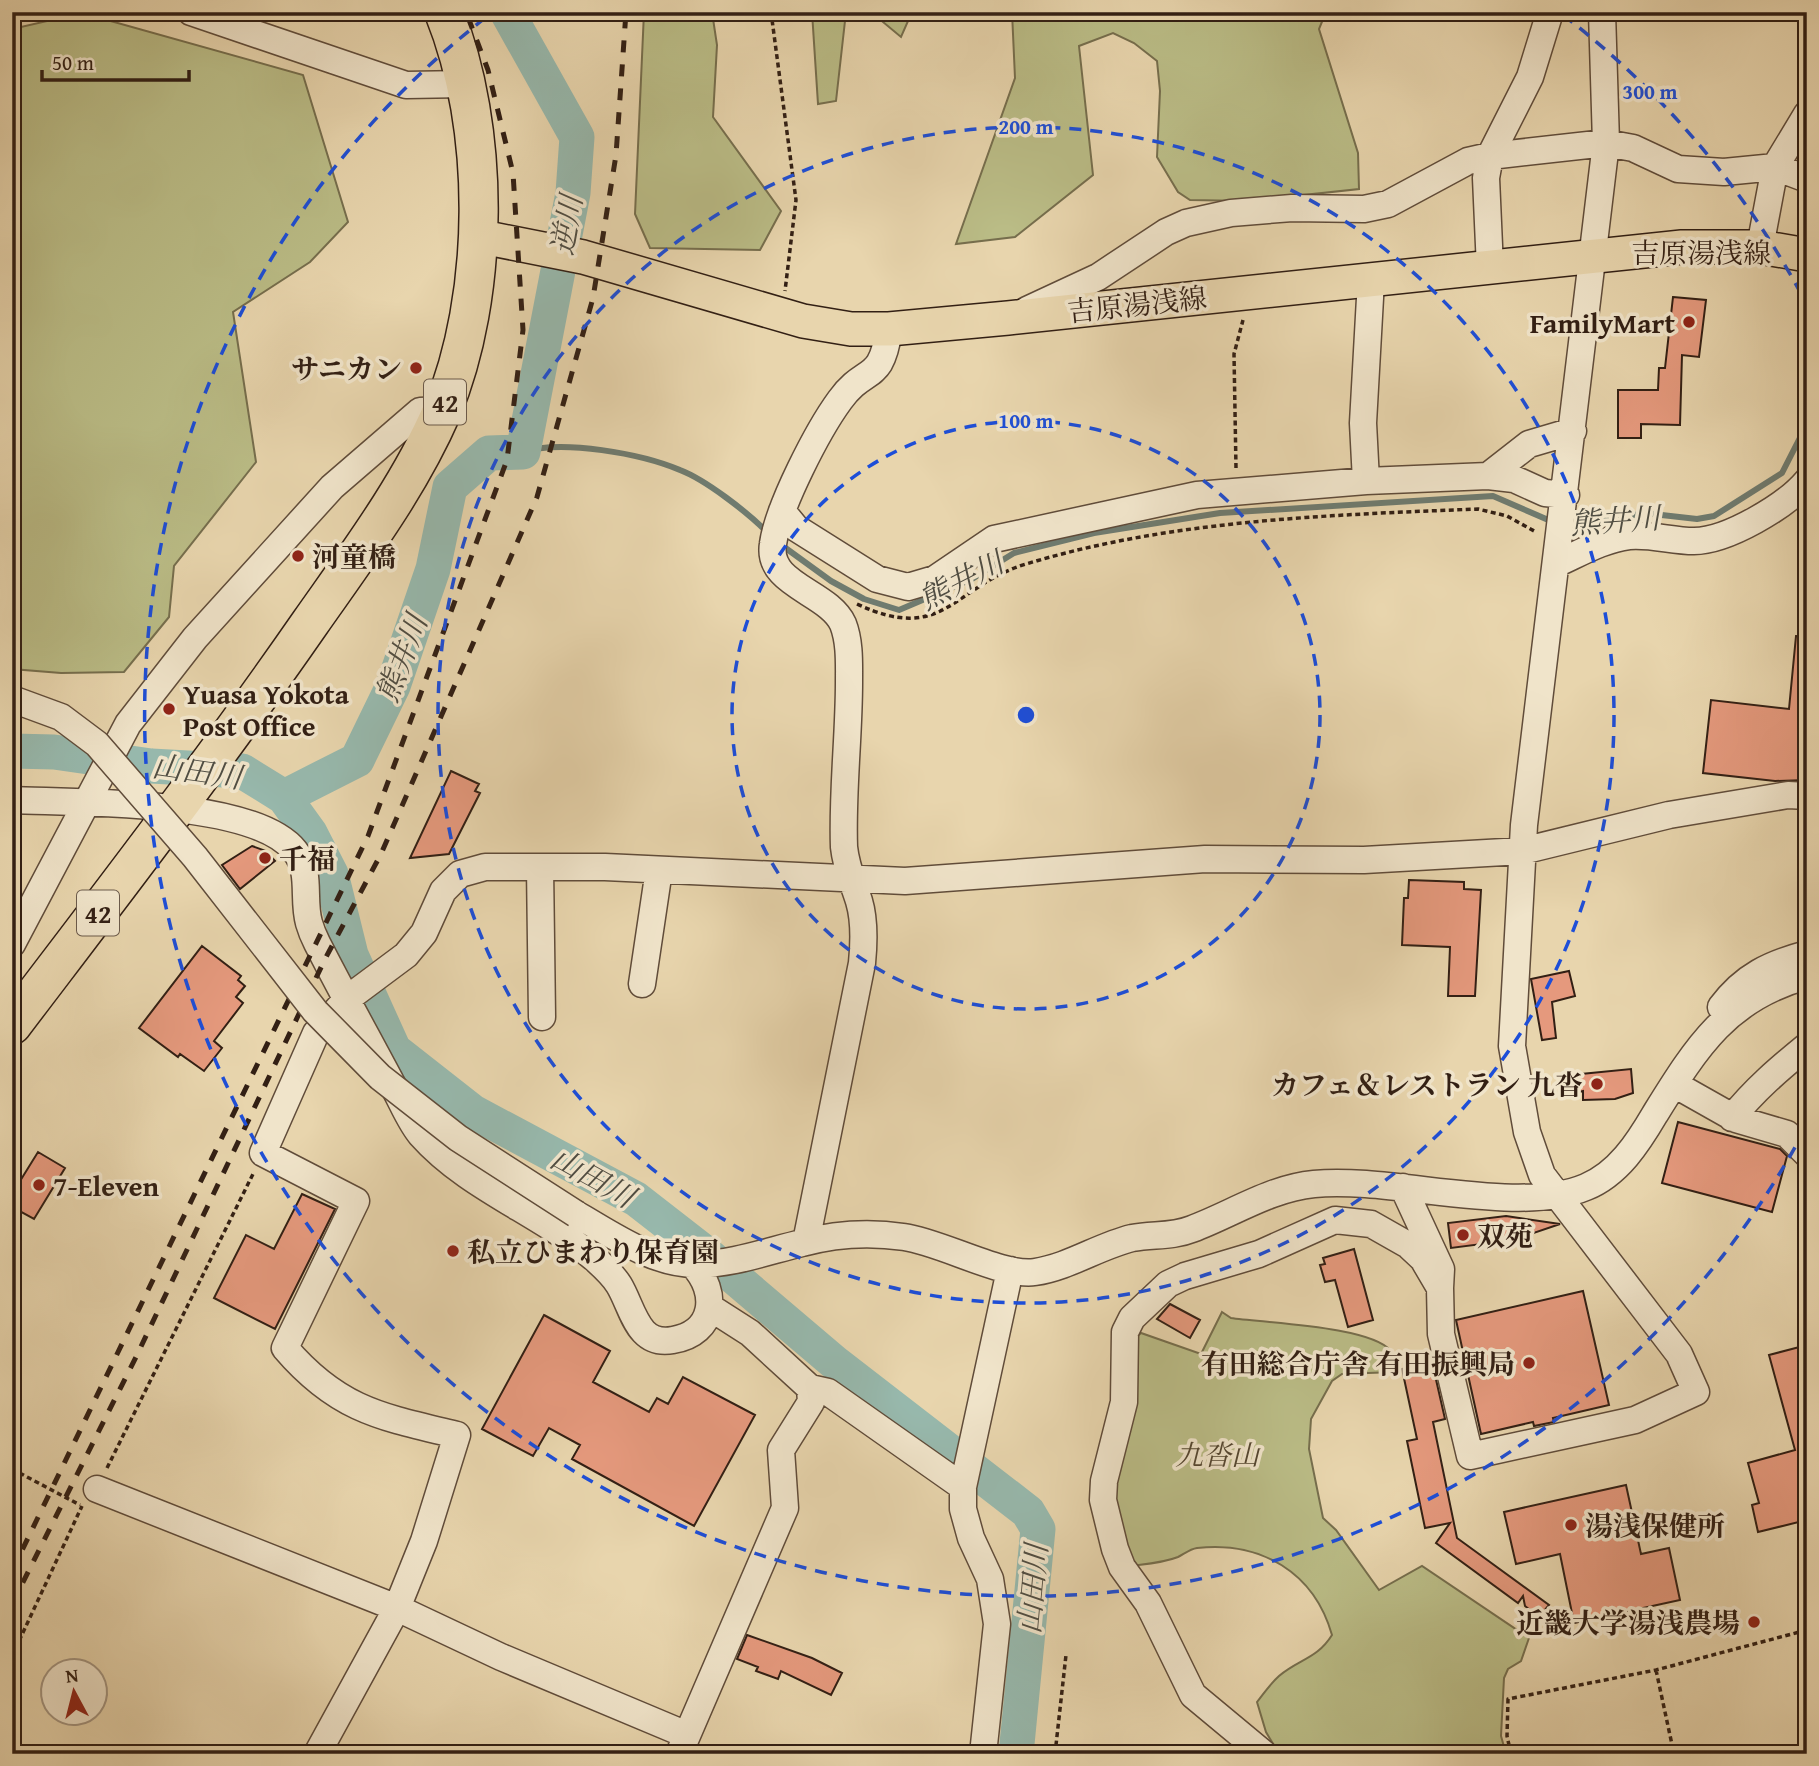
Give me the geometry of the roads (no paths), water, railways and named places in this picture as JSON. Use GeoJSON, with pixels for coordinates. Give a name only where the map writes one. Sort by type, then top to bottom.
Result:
{"type":"FeatureCollection","features":[{"type":"Feature","properties":{"kind":"highway","name":"42"},"geometry":{"type":"LineString","coordinates":[[12,1025],[231,736],[384,514],[422,452],[442,410],[466,327],[477,236],[476,165],[466,84],[444,12]]}},
{"type":"Feature","properties":{"kind":"main road","name":"吉原湯浅線"},"geometry":{"type":"LineString","coordinates":[[477,236],[583,257],[783,315],[851,329],[889,329],[1008,318],[1490,268],[1595,254],[1682,247],[1760,247],[1807,255]]}},
{"type":"Feature","properties":{"kind":"street"},"geometry":{"type":"LineString","coordinates":[[191,12],[406,85],[466,84]]}},
{"type":"Feature","properties":{"kind":"street"},"geometry":{"type":"LineString","coordinates":[[1490,268],[1486,178],[1490,156],[1530,77],[1549,12]]}},
{"type":"Feature","properties":{"kind":"street"},"geometry":{"type":"LineString","coordinates":[[1403,1187],[1441,1269],[1441,1334],[1471,1456],[1635,1420],[1696,1392],[1679,1354],[1542,1175],[1533,1154],[1520,1103],[1513,1046],[1522,851],[1595,254],[1606,143],[1602,12]]}},
{"type":"Feature","properties":{"kind":"street"},"geometry":{"type":"LineString","coordinates":[[1760,247],[1774,167],[1807,114]]}},
{"type":"Feature","properties":{"kind":"street"},"geometry":{"type":"LineString","coordinates":[[1008,318],[1098,277],[1166,232],[1186,223],[1231,213],[1292,208],[1364,209],[1388,204],[1468,161],[1490,156],[1606,143],[1633,148],[1678,169],[1724,172],[1774,167],[1807,178]]}},
{"type":"Feature","properties":{"kind":"street"},"geometry":{"type":"LineString","coordinates":[[1366,481],[1363,423],[1371,280]]}},
{"type":"Feature","properties":{"kind":"street"},"geometry":{"type":"LineString","coordinates":[[806,1242],[862,963],[864,925],[846,866],[843,824],[849,714],[847,637],[842,622],[830,607],[778,568],[772,547],[782,511],[796,479],[839,400],[881,364],[889,329]]}},
{"type":"Feature","properties":{"kind":"street"},"geometry":{"type":"LineString","coordinates":[[12,944],[128,724],[195,638],[332,487],[420,411],[442,410]]}},
{"type":"Feature","properties":{"kind":"street"},"geometry":{"type":"LineString","coordinates":[[1489,476],[1529,444],[1573,431]]}},
{"type":"Feature","properties":{"kind":"street"},"geometry":{"type":"LineString","coordinates":[[782,511],[796,528],[877,579],[908,587],[935,579],[984,544],[1006,536],[1134,507],[1237,491],[1366,481],[1489,476],[1514,479],[1565,500]]}},
{"type":"Feature","properties":{"kind":"street"},"geometry":{"type":"LineString","coordinates":[[1559,550],[1628,536],[1692,541],[1723,536],[1781,504],[1807,481]]}},
{"type":"Feature","properties":{"kind":"street"},"geometry":{"type":"LineString","coordinates":[[12,699],[61,717],[97,744],[195,857],[315,1010],[380,1077],[458,1138],[576,1214],[636,1247],[693,1265],[759,1255],[806,1242],[859,1234],[932,1242],[1010,1270],[1036,1272],[1129,1239],[1184,1232],[1298,1185],[1349,1182],[1508,1196],[1558,1195],[1589,1186],[1614,1168],[1639,1141],[1733,991],[1757,971],[1807,954]]}},
{"type":"Feature","properties":{"kind":"street"},"geometry":{"type":"LineString","coordinates":[[317,1754],[397,1608],[424,1541],[457,1435],[403,1423],[355,1407],[317,1382],[285,1348],[356,1201],[263,1153],[316,1033],[347,999],[406,955],[424,933],[443,891],[460,874],[485,867],[540,867],[905,881],[1205,859],[1364,860],[1522,851],[1669,815],[1788,795],[1807,796]]}},
{"type":"Feature","properties":{"kind":"street"},"geometry":{"type":"LineString","coordinates":[[12,800],[180,805],[243,821],[270,832],[295,851],[306,875],[309,923],[420,1134],[462,1169],[593,1257],[621,1287],[640,1328],[660,1340],[685,1337],[701,1326],[711,1308],[710,1293],[705,1280],[693,1265]]}},
{"type":"Feature","properties":{"kind":"street"},"geometry":{"type":"LineString","coordinates":[[540,867],[542,1017]]}},
{"type":"Feature","properties":{"kind":"street"},"geometry":{"type":"LineString","coordinates":[[642,985],[659,870]]}},
{"type":"Feature","properties":{"kind":"street"},"geometry":{"type":"LineString","coordinates":[[1704,1040],[1740,1005],[1788,981],[1807,976]]}},
{"type":"Feature","properties":{"kind":"street"},"geometry":{"type":"LineString","coordinates":[[1732,1118],[1754,1089],[1775,1075],[1807,1046]]}},
{"type":"Feature","properties":{"kind":"street"},"geometry":{"type":"LineString","coordinates":[[1674,1084],[1732,1118],[1787,1134],[1807,1154]]}},
{"type":"Feature","properties":{"kind":"street"},"geometry":{"type":"LineString","coordinates":[[1264,1754],[1194,1695],[1153,1614],[1122,1567],[1115,1549],[1105,1518],[1103,1490],[1122,1418],[1125,1332],[1132,1318],[1168,1284],[1185,1276],[1259,1254],[1335,1220],[1371,1224],[1408,1245],[1423,1259],[1440,1288]]}},
{"type":"Feature","properties":{"kind":"street"},"geometry":{"type":"LineString","coordinates":[[983,1754],[997,1625],[990,1579],[971,1538],[963,1509],[963,1487],[1010,1270]]}},
{"type":"Feature","properties":{"kind":"street"},"geometry":{"type":"LineString","coordinates":[[711,1308],[750,1333],[810,1388],[828,1392],[963,1487]]}},
{"type":"Feature","properties":{"kind":"street"},"geometry":{"type":"LineString","coordinates":[[90,1497],[397,1608],[683,1744],[786,1508],[781,1450],[810,1402],[810,1388]]}},
{"type":"Feature","properties":{"kind":"waterway","name":"熊井川"},"geometry":{"type":"LineString","coordinates":[[284,797],[357,760],[393,686],[433,569],[450,487],[489,453],[523,452],[573,193],[577,137],[507,12]]}},
{"type":"Feature","properties":{"kind":"waterway","name":"熊井川"},"geometry":{"type":"LineString","coordinates":[[1566,525],[1579,526],[1644,513],[1697,519],[1714,516],[1782,473],[1807,424]]}},
{"type":"Feature","properties":{"kind":"waterway","name":"熊井川"},"geometry":{"type":"LineString","coordinates":[[523,452],[539,448],[580,448],[624,454],[664,464],[714,489],[767,532]]}},
{"type":"Feature","properties":{"kind":"waterway","name":"熊井川"},"geometry":{"type":"LineString","coordinates":[[780,544],[831,581],[864,599],[899,610],[972,579],[1014,553],[1094,533],[1220,513],[1493,496],[1553,522]]}},
{"type":"Feature","properties":{"kind":"waterway","name":"山田川"},"geometry":{"type":"LineString","coordinates":[[12,751],[54,752],[151,766],[242,771],[284,797],[310,833],[331,874],[351,955],[394,1050],[473,1112],[636,1199],[708,1255],[834,1362],[1028,1512],[1038,1529],[1016,1754]]}},
{"type":"Feature","properties":{"kind":"railway"},"geometry":{"type":"LineString","coordinates":[[12,1571],[368,836],[507,460],[523,330],[513,173],[488,70],[466,12]]}},
{"type":"Feature","properties":{"kind":"railway"},"geometry":{"type":"LineString","coordinates":[[12,1604],[137,1355],[325,959],[381,854],[537,497],[593,298],[616,155],[626,12]]}},
{"type":"Feature","properties":{"kind":"place","name":"FamilyMart"},"geometry":{"type":"Point","coordinates":[1689,322]}},
{"type":"Feature","properties":{"kind":"place","name":"サニカン"},"geometry":{"type":"Point","coordinates":[416,368]}},
{"type":"Feature","properties":{"kind":"place","name":"河童橋"},"geometry":{"type":"Point","coordinates":[298,556]}},
{"type":"Feature","properties":{"kind":"place","name":"Yuasa Yokota Post Office"},"geometry":{"type":"Point","coordinates":[169,709]}},
{"type":"Feature","properties":{"kind":"place","name":"千福"},"geometry":{"type":"Point","coordinates":[265,858]}},
{"type":"Feature","properties":{"kind":"place","name":"カフェ＆レストラン 九沓"},"geometry":{"type":"Point","coordinates":[1597,1084]}},
{"type":"Feature","properties":{"kind":"place","name":"7-Eleven"},"geometry":{"type":"Point","coordinates":[39,1185]}},
{"type":"Feature","properties":{"kind":"place","name":"双苑"},"geometry":{"type":"Point","coordinates":[1463,1235]}},
{"type":"Feature","properties":{"kind":"place","name":"私立ひまわり保育園"},"geometry":{"type":"Point","coordinates":[453,1251]}},
{"type":"Feature","properties":{"kind":"place","name":"有田総合庁舎 有田振興局"},"geometry":{"type":"Point","coordinates":[1529,1363]}},
{"type":"Feature","properties":{"kind":"place","name":"湯浅保健所"},"geometry":{"type":"Point","coordinates":[1571,1525]}},
{"type":"Feature","properties":{"kind":"place","name":"近畿大学湯浅農場"},"geometry":{"type":"Point","coordinates":[1754,1622]}},
{"type":"Feature","properties":{"kind":"water label","name":"逆川"},"geometry":{"type":"Point","coordinates":[566,225]}},
{"type":"Feature","properties":{"kind":"park label","name":"九沓山"},"geometry":{"type":"Point","coordinates":[1217,1454]}}]}
